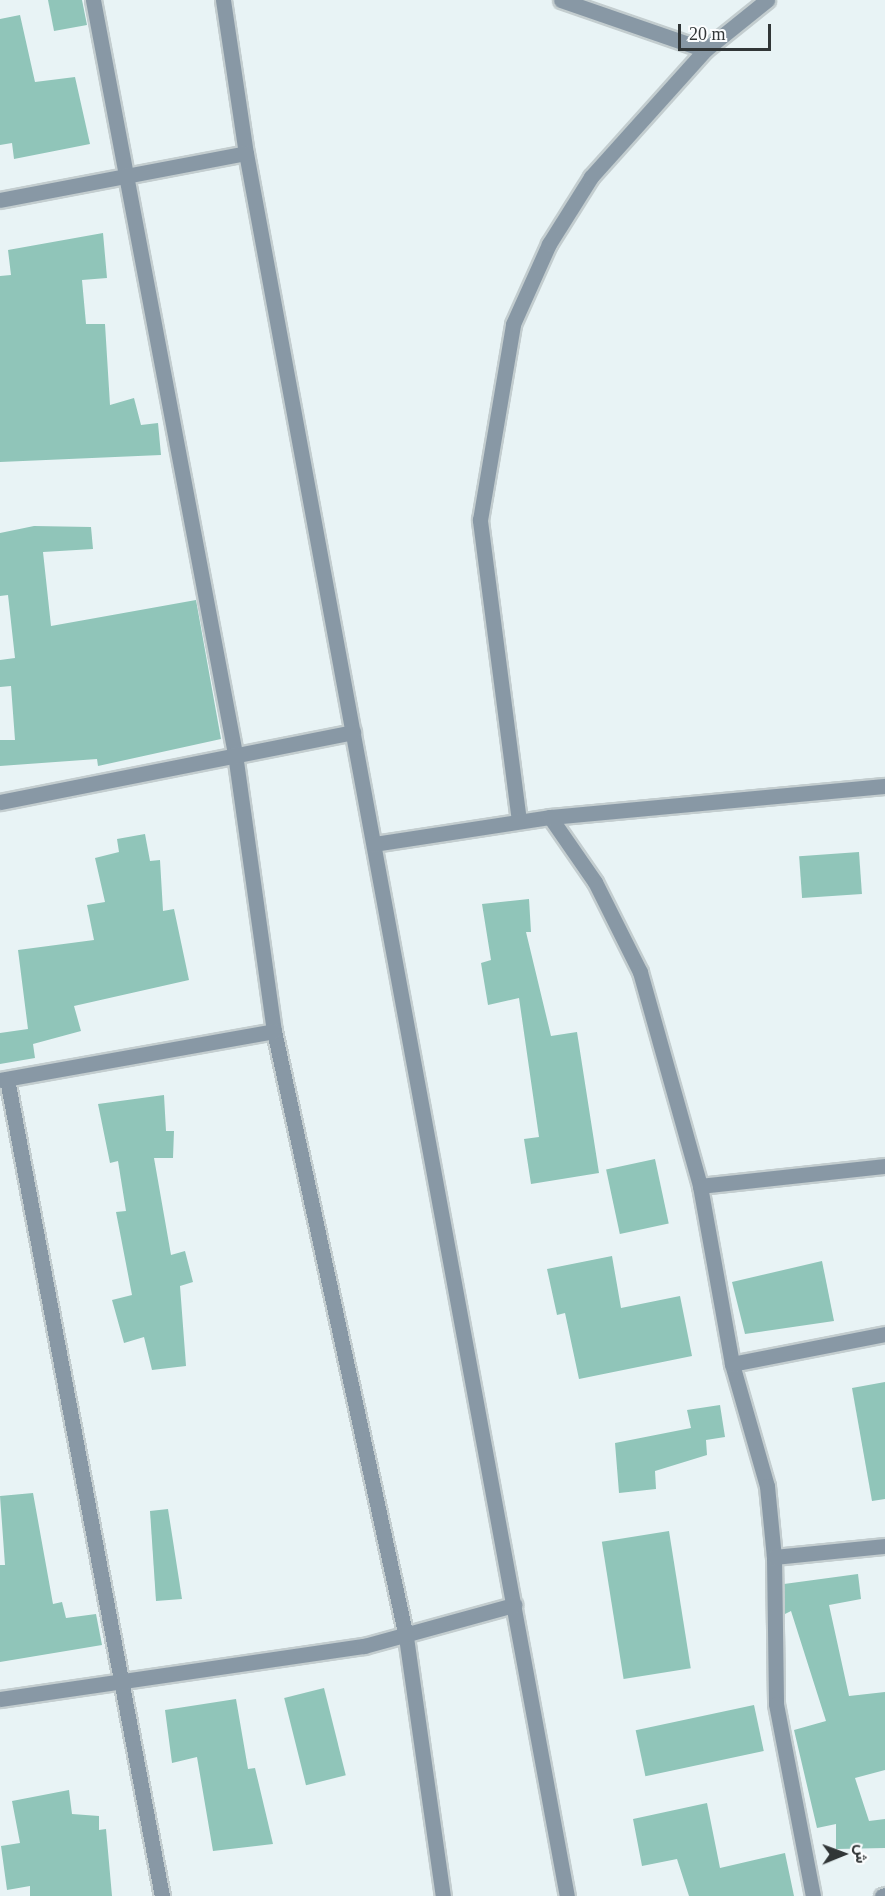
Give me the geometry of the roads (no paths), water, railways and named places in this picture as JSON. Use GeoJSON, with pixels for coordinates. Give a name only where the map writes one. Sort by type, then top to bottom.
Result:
{"type":"FeatureCollection","features":[{"type":"Feature","properties":{"kind":"street"},"geometry":{"type":"LineString","coordinates":[[93,0],[235,754],[274,1031],[406,1637],[443,1896]]}},
{"type":"Feature","properties":{"kind":"street"},"geometry":{"type":"LineString","coordinates":[[223,0],[246,153],[567,1896]]}},
{"type":"Feature","properties":{"kind":"street"},"geometry":{"type":"LineString","coordinates":[[561,0],[705,50]]}},
{"type":"Feature","properties":{"kind":"street"},"geometry":{"type":"LineString","coordinates":[[519,821],[480,520],[513,324],[549,244],[591,177],[705,50],[767,0]]}},
{"type":"Feature","properties":{"kind":"street"},"geometry":{"type":"LineString","coordinates":[[0,200],[246,153]]}},
{"type":"Feature","properties":{"kind":"street"},"geometry":{"type":"LineString","coordinates":[[0,802],[353,732]]}},
{"type":"Feature","properties":{"kind":"street"},"geometry":{"type":"LineString","coordinates":[[374,844],[519,821],[885,786]]}},
{"type":"Feature","properties":{"kind":"street"},"geometry":{"type":"LineString","coordinates":[[550,818],[595,882],[640,972],[700,1186],[732,1364],[767,1486],[774,1557],[776,1704],[813,1896]]}},
{"type":"Feature","properties":{"kind":"street"},"geometry":{"type":"LineString","coordinates":[[162,1896],[122,1678],[3,1079],[274,1031]]}},
{"type":"Feature","properties":{"kind":"street"},"geometry":{"type":"LineString","coordinates":[[700,1186],[885,1166]]}},
{"type":"Feature","properties":{"kind":"street"},"geometry":{"type":"LineString","coordinates":[[732,1364],[885,1334]]}},
{"type":"Feature","properties":{"kind":"street"},"geometry":{"type":"LineString","coordinates":[[774,1557],[885,1546]]}},
{"type":"Feature","properties":{"kind":"street"},"geometry":{"type":"LineString","coordinates":[[0,1699],[122,1678],[406,1637],[514,1605]]}}]}
